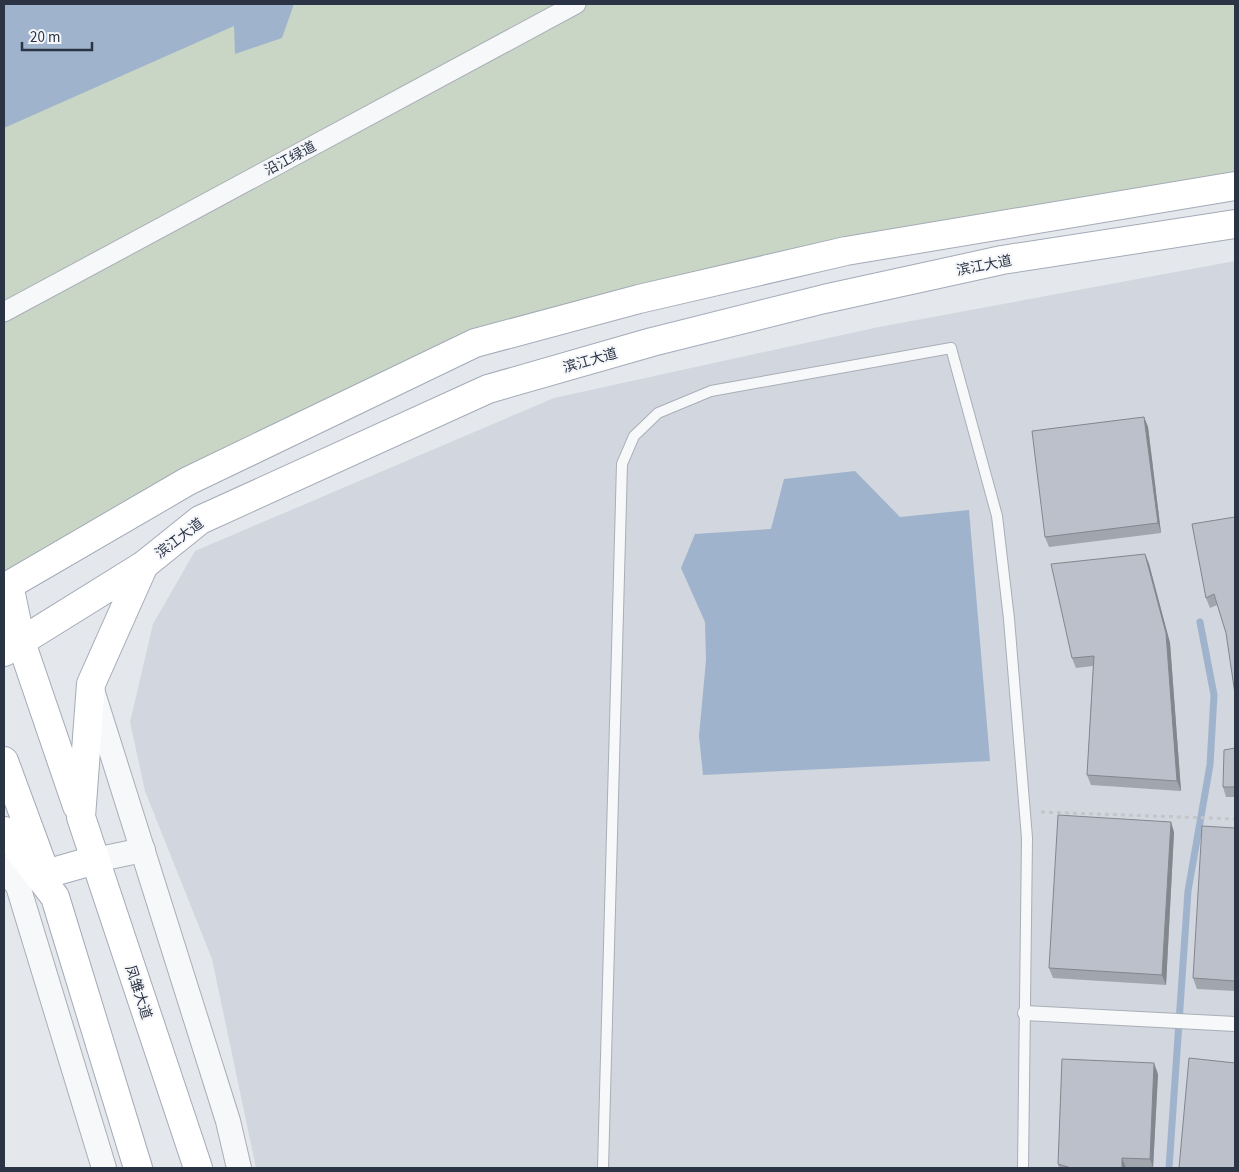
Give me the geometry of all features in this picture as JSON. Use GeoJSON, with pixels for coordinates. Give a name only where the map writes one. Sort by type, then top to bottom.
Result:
{"type":"FeatureCollection","features":[{"type":"Feature","properties":{"kind":"main road"},"geometry":{"type":"LineString","coordinates":[[6,586],[188,482],[475,344],[640,299],[846,251],[1235,186]]}},
{"type":"Feature","properties":{"kind":"main road","name":"滨江大道"},"geometry":{"type":"LineString","coordinates":[[12,647],[144,565],[200,520],[488,389],[652,342],[824,299],[1002,260],[1235,224]]}},
{"type":"Feature","properties":{"kind":"main road","name":"凤雏大道"},"geometry":{"type":"LineString","coordinates":[[80,817],[91,684],[144,565]]}},
{"type":"Feature","properties":{"kind":"main road","name":"凤雏大道"},"geometry":{"type":"LineString","coordinates":[[6,586],[12,647],[80,817],[198,1168]]}},
{"type":"Feature","properties":{"kind":"main road"},"geometry":{"type":"LineString","coordinates":[[4,761],[51,886],[138,1168]]}},
{"type":"Feature","properties":{"kind":"main road"},"geometry":{"type":"LineString","coordinates":[[4,831],[51,886]]}},
{"type":"Feature","properties":{"kind":"main road"},"geometry":{"type":"LineString","coordinates":[[51,886],[95,860]]}},
{"type":"Feature","properties":{"kind":"street","name":"沿江绿道"},"geometry":{"type":"LineString","coordinates":[[4,312],[576,4]]}},
{"type":"Feature","properties":{"kind":"street"},"geometry":{"type":"LineString","coordinates":[[91,684],[228,1122],[239,1168]]}},
{"type":"Feature","properties":{"kind":"street"},"geometry":{"type":"LineString","coordinates":[[95,860],[143,850]]}},
{"type":"Feature","properties":{"kind":"street"},"geometry":{"type":"LineString","coordinates":[[4,868],[18,886],[104,1168]]}},
{"type":"Feature","properties":{"kind":"street"},"geometry":{"type":"LineString","coordinates":[[1025,1012],[1235,1024]]}},
{"type":"Feature","properties":{"kind":"street"},"geometry":{"type":"LineString","coordinates":[[184,1128],[205,1168]]}},
{"type":"Feature","properties":{"kind":"lane"},"geometry":{"type":"LineString","coordinates":[[603,1168],[622,464],[634,436],[658,413],[711,391],[951,348],[997,516],[1009,619],[1027,838],[1023,1168]]}},
{"type":"Feature","properties":{"kind":"path"},"geometry":{"type":"LineString","coordinates":[[1025,812],[1235,818]]}},
{"type":"Feature","properties":{"kind":"shaded area"},"geometry":{"type":"Polygon","coordinates":[[[1235,261],[1235,1168],[256,1168],[212,959],[145,791],[130,722],[153,624],[195,551],[554,398],[879,327],[1235,261]]]}},
{"type":"Feature","properties":{"kind":"green space"},"geometry":{"type":"Polygon","coordinates":[[[4,4],[1235,4],[1235,186],[846,251],[475,343],[4,588],[4,4]]]}},
{"type":"Feature","properties":{"kind":"water"},"geometry":{"type":"Polygon","coordinates":[[[4,4],[294,4],[282,38],[235,54],[234,26],[4,128],[4,4]]]}},
{"type":"Feature","properties":{"kind":"water"},"geometry":{"type":"Polygon","coordinates":[[[855,471],[900,517],[969,510],[990,761],[703,775],[699,736],[706,660],[705,622],[681,568],[695,534],[771,529],[784,479],[855,471]]]}},
{"type":"Feature","properties":{"kind":"building"},"geometry":{"type":"Polygon","coordinates":[[[1144,417],[1158,523],[1045,537],[1032,431],[1144,417]]]}},
{"type":"Feature","properties":{"kind":"building"},"geometry":{"type":"Polygon","coordinates":[[[1235,517],[1235,694],[1226,633],[1214,594],[1206,598],[1192,524],[1235,517]]]}},
{"type":"Feature","properties":{"kind":"building"},"geometry":{"type":"Polygon","coordinates":[[[1145,554],[1166,633],[1177,781],[1087,775],[1094,656],[1072,658],[1051,564],[1145,554]]]}},
{"type":"Feature","properties":{"kind":"building"},"geometry":{"type":"Polygon","coordinates":[[[1235,748],[1235,787],[1223,787],[1224,750],[1235,748]]]}},
{"type":"Feature","properties":{"kind":"building"},"geometry":{"type":"Polygon","coordinates":[[[1058,815],[1171,822],[1162,975],[1049,968],[1058,815]]]}},
{"type":"Feature","properties":{"kind":"building"},"geometry":{"type":"Polygon","coordinates":[[[1202,826],[1235,828],[1235,981],[1193,978],[1202,826]]]}},
{"type":"Feature","properties":{"kind":"building"},"geometry":{"type":"Polygon","coordinates":[[[1189,1058],[1235,1063],[1235,1168],[1179,1168],[1189,1058]]]}},
{"type":"Feature","properties":{"kind":"building"},"geometry":{"type":"Polygon","coordinates":[[[1062,1059],[1154,1063],[1150,1159],[1122,1158],[1122,1168],[1071,1168],[1058,1164],[1062,1059]]]}},
{"type":"Feature","properties":{"kind":"waterway"},"geometry":{"type":"LineString","coordinates":[[1169,1168],[1188,891],[1210,765],[1214,695],[1200,622]]}}]}
